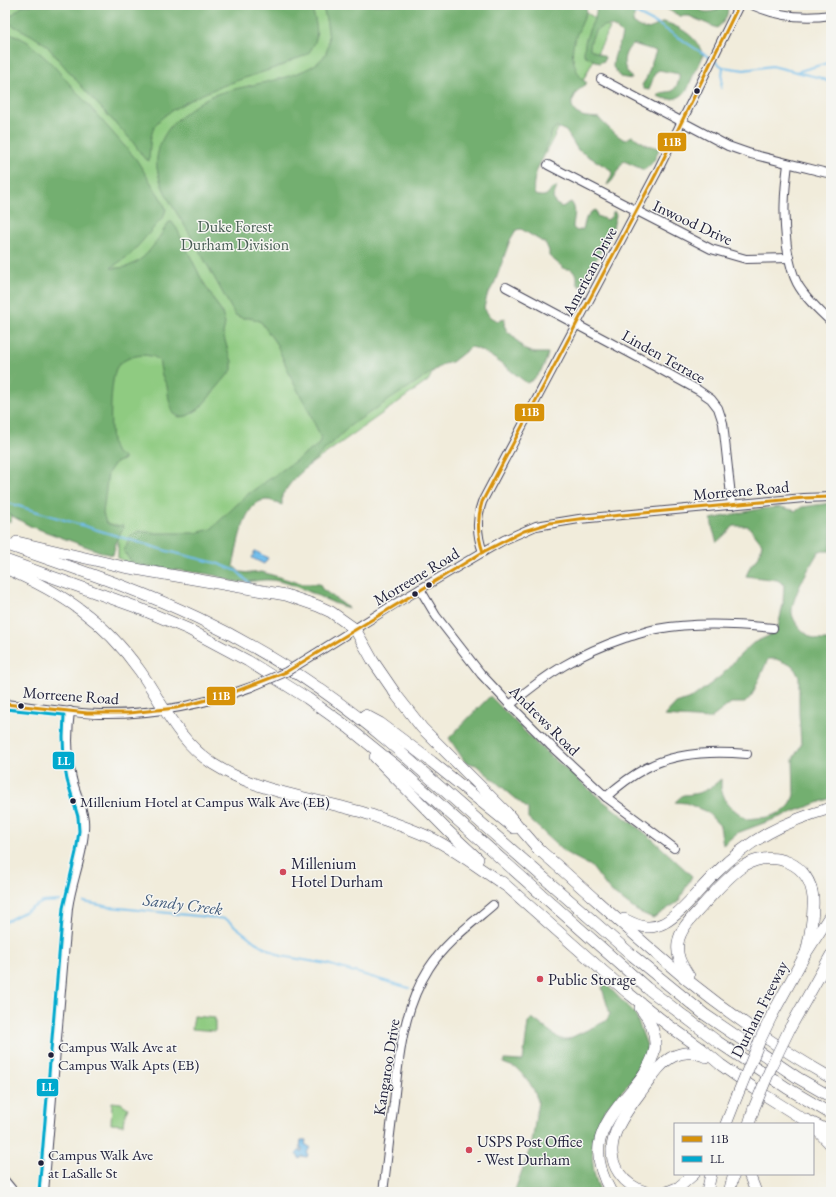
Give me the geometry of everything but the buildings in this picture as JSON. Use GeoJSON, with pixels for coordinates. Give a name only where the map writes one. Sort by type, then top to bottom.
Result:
{"type":"FeatureCollection","features":[{"type":"Feature","properties":{"kind":"highway"},"geometry":{"type":"LineString","coordinates":[[5,539],[124,567],[290,596],[331,612],[356,629],[373,661],[397,696],[422,728],[507,813],[541,852]]}},
{"type":"Feature","properties":{"kind":"highway"},"geometry":{"type":"LineString","coordinates":[[5,544],[126,587],[198,618],[269,656],[342,704],[401,752],[633,956],[704,1014],[798,1078],[831,1097]]}},
{"type":"Feature","properties":{"kind":"highway"},"geometry":{"type":"LineString","coordinates":[[5,560],[136,607],[188,629],[230,651],[288,685],[350,728],[402,771],[647,988],[718,1042],[787,1088],[831,1114]]}},
{"type":"Feature","properties":{"kind":"highway"},"geometry":{"type":"LineString","coordinates":[[5,568],[53,591],[98,622],[113,637],[134,663],[173,725],[201,755],[212,763],[236,777],[287,793],[369,815],[413,830],[457,852],[506,886]]}},
{"type":"Feature","properties":{"kind":"highway"},"geometry":{"type":"LineString","coordinates":[[342,704],[380,723],[477,798],[667,962],[738,1018],[793,1056],[820,1072],[831,1076]]}},
{"type":"Feature","properties":{"kind":"highway"},"geometry":{"type":"LineString","coordinates":[[350,728],[364,748],[380,762],[448,831],[506,886],[628,993],[721,1065],[755,1089],[810,1123]]}},
{"type":"Feature","properties":{"kind":"highway"},"geometry":{"type":"LineString","coordinates":[[610,913],[634,925],[644,928],[656,927],[663,924],[676,915],[721,868],[756,839],[781,826],[831,808]]}},
{"type":"Feature","properties":{"kind":"highway"},"geometry":{"type":"LineString","coordinates":[[696,986],[679,960],[677,949],[680,936],[688,923],[730,877],[744,866],[752,862],[770,858],[785,860],[796,867],[806,877],[812,890],[813,907],[806,953]]}},
{"type":"Feature","properties":{"kind":"highway","name":"Durham Freeway"},"geometry":{"type":"LineString","coordinates":[[726,1123],[751,1060],[772,1015],[806,953],[831,914]]}},
{"type":"Feature","properties":{"kind":"highway"},"geometry":{"type":"LineString","coordinates":[[749,1123],[772,1065],[790,1028],[831,955]]}},
{"type":"Feature","properties":{"kind":"highway"},"geometry":{"type":"LineString","coordinates":[[815,982],[831,968]]}},
{"type":"Feature","properties":{"kind":"highway"},"geometry":{"type":"LineString","coordinates":[[611,1192],[600,1166],[599,1149],[602,1134],[615,1110],[650,1065],[656,1044],[652,1024],[628,993]]}},
{"type":"Feature","properties":{"kind":"highway"},"geometry":{"type":"LineString","coordinates":[[646,1192],[636,1189],[627,1182],[621,1176],[616,1166],[612,1153],[613,1142],[622,1118],[656,1072],[670,1058],[682,1053],[694,1052],[721,1065]]}},
{"type":"Feature","properties":{"kind":"highway"},"geometry":{"type":"LineString","coordinates":[[814,1125],[831,1132]]}},
{"type":"Feature","properties":{"kind":"highway"},"geometry":{"type":"LineString","coordinates":[[814,1127],[831,1145]]}},
{"type":"Feature","properties":{"kind":"highway"},"geometry":{"type":"LineString","coordinates":[[667,1192],[678,1187],[693,1175]]}},
{"type":"Feature","properties":{"kind":"highway"},"geometry":{"type":"LineString","coordinates":[[707,1192],[711,1175]]}},
{"type":"Feature","properties":{"kind":"highway"},"geometry":{"type":"LineString","coordinates":[[729,1192],[734,1175]]}},
{"type":"Feature","properties":{"kind":"highway"},"geometry":{"type":"LineString","coordinates":[[749,1175],[756,1192]]}},
{"type":"Feature","properties":{"kind":"street","name":"American Drive"},"geometry":{"type":"LineString","coordinates":[[484,552],[480,542],[478,523],[478,514],[482,502],[636,211],[682,122],[739,5]]}},
{"type":"Feature","properties":{"kind":"street"},"geometry":{"type":"LineString","coordinates":[[752,5],[764,11],[795,17],[831,15]]}},
{"type":"Feature","properties":{"kind":"street"},"geometry":{"type":"LineString","coordinates":[[601,79],[728,146],[751,154],[831,174]]}},
{"type":"Feature","properties":{"kind":"street"},"geometry":{"type":"LineString","coordinates":[[788,164],[784,212],[789,258],[796,282],[812,304],[831,322]]}},
{"type":"Feature","properties":{"kind":"street","name":"Inwood Drive"},"geometry":{"type":"LineString","coordinates":[[548,165],[695,242],[724,253],[746,259],[780,260],[789,258]]}},
{"type":"Feature","properties":{"kind":"street","name":"Linden Terrace"},"geometry":{"type":"LineString","coordinates":[[506,287],[698,390],[714,403],[721,415],[723,423],[732,505]]}},
{"type":"Feature","properties":{"kind":"street","name":"Morreene Road"},"geometry":{"type":"LineString","coordinates":[[5,704],[110,714],[164,710],[219,698],[251,687],[286,672],[420,589],[524,531],[550,523],[579,519],[804,498],[831,497]]}},
{"type":"Feature","properties":{"kind":"street","name":"Andrews Road"},"geometry":{"type":"LineString","coordinates":[[420,589],[436,616],[481,674],[510,705],[550,745],[606,797],[674,848]]}},
{"type":"Feature","properties":{"kind":"street"},"geometry":{"type":"LineString","coordinates":[[510,705],[544,678],[570,661],[606,645],[647,631],[694,626],[736,625],[773,628]]}},
{"type":"Feature","properties":{"kind":"street"},"geometry":{"type":"LineString","coordinates":[[44,1192],[70,892],[82,852],[84,832],[83,815],[72,780],[69,759],[68,729],[70,711]]}},
{"type":"Feature","properties":{"kind":"street"},"geometry":{"type":"LineString","coordinates":[[606,797],[635,774],[652,765],[665,761],[690,755],[717,753],[747,754]]}},
{"type":"Feature","properties":{"kind":"street","name":"Kangaroo Drive"},"geometry":{"type":"LineString","coordinates":[[384,1192],[402,1035],[410,1007],[428,969],[435,960],[453,940],[493,904]]}},
{"type":"Feature","properties":{"kind":"street"},"geometry":{"type":"LineString","coordinates":[[5,1181],[14,1192]]}},
{"type":"Feature","properties":{"kind":"green space","name":"Duke Forest Durham Division"},"geometry":{"type":"Polygon","coordinates":[[[5,5],[575,5],[610,28],[428,381],[160,571],[132,565],[118,558],[118,526],[106,523],[11,514],[10,522],[5,520],[5,5]]]}},
{"type":"Feature","properties":{"kind":"green space"},"geometry":{"type":"Polygon","coordinates":[[[24,5],[311,5],[317,32],[315,43],[306,55],[286,64],[202,94],[166,115],[154,127],[150,141],[149,161],[144,158],[132,141],[89,95],[45,44],[8,23],[9,17],[24,5]]]}},
{"type":"Feature","properties":{"kind":"green space"},"geometry":{"type":"Polygon","coordinates":[[[322,5],[585,5],[587,7],[574,44],[573,59],[581,78],[587,83],[574,95],[572,106],[574,111],[582,116],[599,118],[611,130],[625,140],[632,136],[647,145],[659,148],[654,160],[644,170],[624,161],[610,183],[607,185],[612,174],[611,170],[578,150],[566,131],[557,127],[553,130],[536,172],[534,181],[535,195],[544,196],[548,194],[551,189],[557,187],[553,198],[556,204],[562,207],[571,202],[575,211],[573,228],[577,231],[583,229],[586,218],[591,212],[596,210],[597,216],[607,220],[611,217],[614,211],[616,215],[612,232],[580,287],[577,283],[577,276],[571,269],[565,269],[549,256],[549,251],[546,244],[521,229],[516,230],[510,240],[495,282],[487,296],[484,308],[490,317],[498,321],[505,318],[504,325],[507,331],[525,350],[535,353],[548,353],[544,366],[535,378],[527,383],[485,352],[471,347],[452,362],[444,364],[351,425],[293,480],[282,495],[282,505],[267,500],[259,502],[252,508],[242,527],[233,566],[240,572],[262,572],[302,584],[320,584],[322,589],[349,608],[331,602],[288,583],[268,580],[235,582],[213,575],[145,565],[129,559],[124,551],[131,535],[139,531],[155,533],[196,533],[211,529],[248,494],[318,445],[321,438],[307,407],[293,382],[277,345],[261,322],[251,318],[242,318],[235,315],[162,187],[157,168],[157,154],[164,135],[172,124],[203,100],[219,93],[289,76],[305,70],[318,62],[326,53],[328,48],[327,22],[322,5]]]}},
{"type":"Feature","properties":{"kind":"green space"},"geometry":{"type":"Polygon","coordinates":[[[596,5],[638,5],[639,8],[634,16],[633,23],[638,26],[646,29],[652,28],[664,22],[677,27],[693,38],[701,49],[703,56],[688,88],[682,95],[671,99],[658,96],[661,93],[673,91],[678,83],[679,76],[679,74],[659,70],[655,73],[649,90],[644,89],[642,85],[646,79],[656,51],[633,44],[627,51],[624,60],[625,67],[632,79],[620,77],[613,67],[614,58],[622,34],[611,26],[601,27],[596,31],[591,42],[590,49],[605,57],[604,61],[599,63],[584,55],[585,41],[595,16],[596,5]]]}},
{"type":"Feature","properties":{"kind":"green space"},"geometry":{"type":"Polygon","coordinates":[[[654,5],[695,5],[702,11],[710,12],[726,5],[728,11],[724,20],[717,28],[689,16],[680,16],[663,7],[657,7],[654,5]]]}},
{"type":"Feature","properties":{"kind":"green space"},"geometry":{"type":"Polygon","coordinates":[[[5,34],[15,35],[28,42],[52,64],[136,159],[163,202],[166,209],[164,216],[131,254],[111,268],[127,267],[142,258],[148,253],[169,222],[172,222],[177,229],[201,278],[222,313],[225,324],[223,333],[232,361],[232,370],[199,409],[187,416],[179,417],[173,413],[159,360],[151,356],[142,355],[123,361],[117,367],[111,395],[111,435],[115,451],[125,459],[115,463],[108,473],[103,513],[106,523],[117,526],[123,525],[123,529],[117,539],[113,555],[30,526],[5,512],[5,34]]]}},
{"type":"Feature","properties":{"kind":"green space"},"geometry":{"type":"Polygon","coordinates":[[[831,503],[831,551],[819,551],[798,590],[792,613],[793,618],[798,625],[810,637],[819,640],[831,640],[831,798],[737,833],[723,845],[720,826],[707,812],[686,803],[675,802],[683,795],[695,794],[704,791],[721,779],[721,789],[727,804],[746,819],[769,817],[784,811],[790,805],[794,795],[793,759],[801,745],[799,677],[793,666],[776,659],[768,659],[752,695],[745,703],[731,703],[710,719],[664,716],[676,703],[693,697],[721,676],[753,643],[777,632],[783,604],[784,584],[777,580],[746,576],[751,565],[759,556],[762,544],[748,526],[734,526],[717,542],[711,519],[759,509],[781,507],[796,511],[802,507],[831,503]]]}},
{"type":"Feature","properties":{"kind":"green space"},"geometry":{"type":"Polygon","coordinates":[[[490,696],[537,744],[598,797],[650,837],[692,876],[678,902],[653,918],[637,911],[610,891],[591,866],[566,853],[528,818],[528,809],[476,765],[465,762],[449,738],[490,696]]]}},
{"type":"Feature","properties":{"kind":"green space"},"geometry":{"type":"Polygon","coordinates":[[[605,983],[635,1014],[648,1048],[634,1077],[606,1109],[597,1128],[594,1139],[593,1161],[594,1172],[601,1192],[512,1192],[515,1190],[532,1143],[538,1101],[533,1088],[522,1074],[516,1068],[503,1063],[504,1060],[523,1061],[528,1023],[532,1018],[560,1039],[568,1039],[606,1021],[610,1014],[602,988],[605,983]]]}},
{"type":"Feature","properties":{"kind":"green space"},"geometry":{"type":"Polygon","coordinates":[[[194,1016],[215,1018],[215,1031],[192,1029],[194,1016]]]}},
{"type":"Feature","properties":{"kind":"green space"},"geometry":{"type":"Polygon","coordinates":[[[112,1102],[121,1103],[128,1108],[123,1125],[111,1124],[112,1102]]]}},
{"type":"Feature","properties":{"kind":"water"},"geometry":{"type":"Polygon","coordinates":[[[255,551],[268,558],[264,564],[252,558],[255,551]]]}},
{"type":"Feature","properties":{"kind":"water"},"geometry":{"type":"Polygon","coordinates":[[[301,1140],[306,1140],[305,1144],[311,1148],[307,1152],[307,1157],[302,1156],[300,1159],[296,1154],[300,1150],[301,1152],[302,1151],[302,1148],[300,1148],[301,1140]]]}},
{"type":"Feature","properties":{"kind":"waterway"},"geometry":{"type":"LineString","coordinates":[[611,5],[636,13],[659,25],[710,58]]}},
{"type":"Feature","properties":{"kind":"waterway"},"geometry":{"type":"LineString","coordinates":[[713,60],[723,67],[744,70],[772,66],[821,78],[831,83]]}},
{"type":"Feature","properties":{"kind":"waterway"},"geometry":{"type":"LineString","coordinates":[[796,72],[831,62]]}},
{"type":"Feature","properties":{"kind":"waterway"},"geometry":{"type":"LineString","coordinates":[[721,88],[723,67]]}},
{"type":"Feature","properties":{"kind":"waterway"},"geometry":{"type":"LineString","coordinates":[[5,502],[167,551],[216,563],[237,571],[250,584]]}},
{"type":"Feature","properties":{"kind":"waterway","name":"Sandy Creek"},"geometry":{"type":"LineString","coordinates":[[5,922],[43,902],[60,901]]}},
{"type":"Feature","properties":{"kind":"waterway","name":"Sandy Creek"},"geometry":{"type":"LineString","coordinates":[[84,902],[110,907],[226,919],[255,942],[281,956],[327,964],[409,988]]}},
{"type":"Feature","properties":{"kind":"transit line","name":"11B"},"geometry":{"type":"LineString","coordinates":[[483,552],[478,527],[482,502],[656,174],[739,5]]}},
{"type":"Feature","properties":{"kind":"transit line","name":"11B"},"geometry":{"type":"LineString","coordinates":[[5,704],[87,713],[129,713],[176,708],[229,694],[286,672],[483,552],[524,531],[550,523],[579,519],[804,498],[831,497]]}},
{"type":"Feature","properties":{"kind":"transit line","name":"LL"},"geometry":{"type":"LineString","coordinates":[[5,709],[64,715],[64,763],[67,780],[78,817],[79,831],[76,852],[63,908],[39,1192]]}},
{"type":"Feature","properties":{"kind":"place","name":"Millenium Hotel at Campus Walk Ave (EB)"},"geometry":{"type":"Point","coordinates":[73,801]}},
{"type":"Feature","properties":{"kind":"place","name":"Millenium Hotel Durham"},"geometry":{"type":"Point","coordinates":[283,872]}},
{"type":"Feature","properties":{"kind":"place","name":"Public Storage"},"geometry":{"type":"Point","coordinates":[540,979]}},
{"type":"Feature","properties":{"kind":"place","name":"Campus Walk Ave at Campus Walk Apts (EB)"},"geometry":{"type":"Point","coordinates":[51,1055]}},
{"type":"Feature","properties":{"kind":"place","name":"USPS Post Office - West Durham"},"geometry":{"type":"Point","coordinates":[469,1150]}},
{"type":"Feature","properties":{"kind":"place","name":"Campus Walk Ave at LaSalle St"},"geometry":{"type":"Point","coordinates":[41,1163]}}]}
